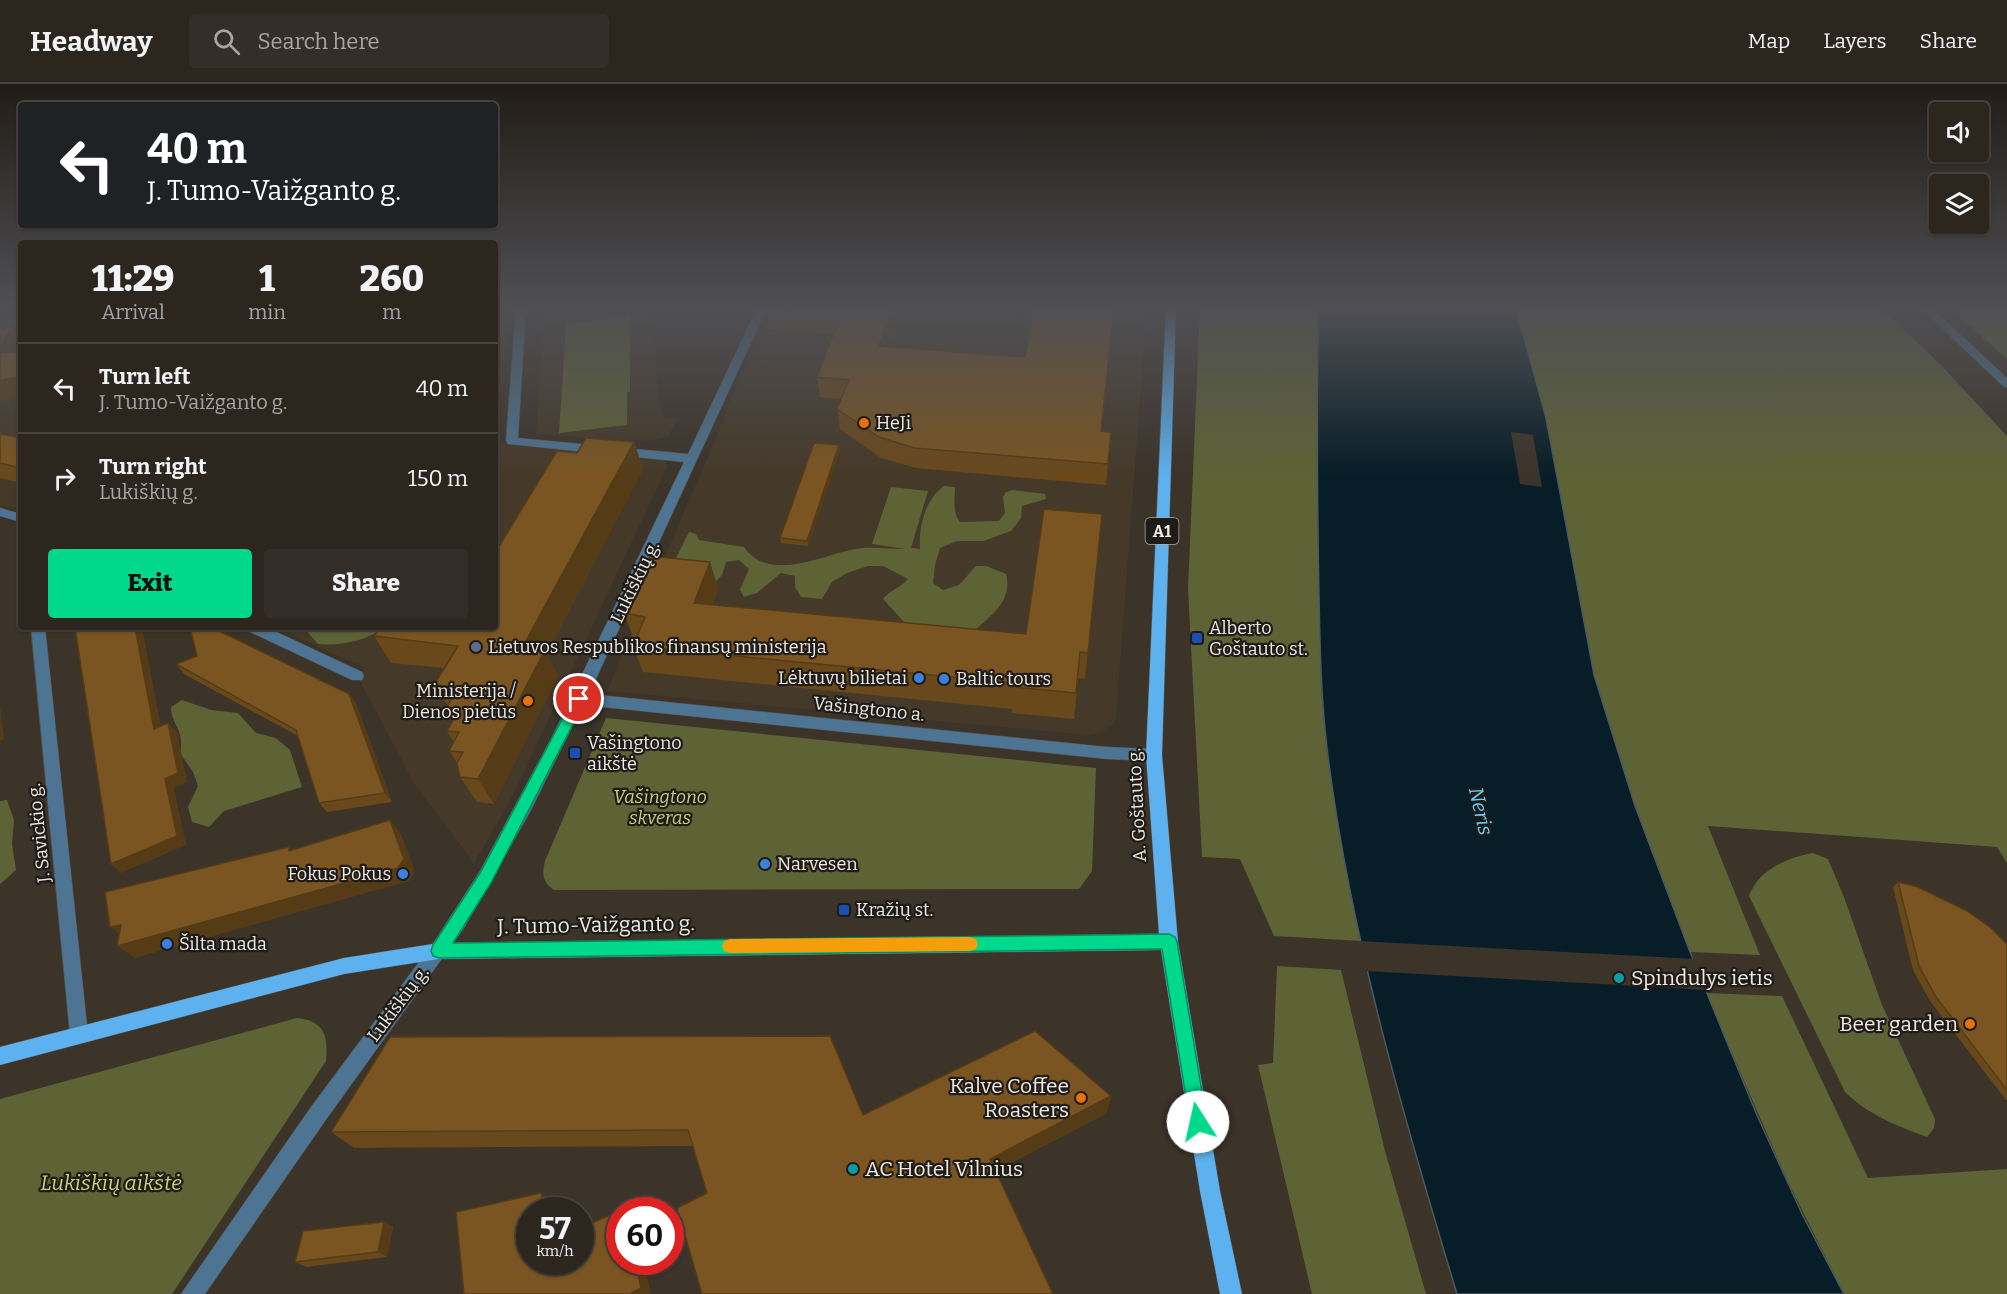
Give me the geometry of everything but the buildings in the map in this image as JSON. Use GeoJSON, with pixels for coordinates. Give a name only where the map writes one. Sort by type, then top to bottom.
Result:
{"type":"FeatureCollection","features":[{"type":"Feature","properties":{"kind":"main road","name":"A. Goštauto g."},"geometry":{"type":"LineString","coordinates":[[1169,364],[1154,755],[1162,889],[1210,1191],[1231,1294]]}},
{"type":"Feature","properties":{"kind":"main road","name":"J. Tumo-Vaižganto g."},"geometry":{"type":"LineString","coordinates":[[0,1056],[344,966],[439,951],[1169,942]]}},
{"type":"Feature","properties":{"kind":"street"},"geometry":{"type":"LineString","coordinates":[[517,364],[512,441],[693,459]]}},
{"type":"Feature","properties":{"kind":"street","name":"Lukiškių g."},"geometry":{"type":"LineString","coordinates":[[192,1294],[360,1056],[439,951],[485,878],[579,699],[736,364]]}},
{"type":"Feature","properties":{"kind":"street"},"geometry":{"type":"LineString","coordinates":[[1986,364],[2007,384]]}},
{"type":"Feature","properties":{"kind":"street"},"geometry":{"type":"LineString","coordinates":[[0,512],[18,517]]}},
{"type":"Feature","properties":{"kind":"street","name":"J. Savickio g."},"geometry":{"type":"LineString","coordinates":[[38,630],[79,1035]]}},
{"type":"Feature","properties":{"kind":"street"},"geometry":{"type":"LineString","coordinates":[[259,630],[357,676]]}},
{"type":"Feature","properties":{"kind":"street","name":"Vašingtono a."},"geometry":{"type":"LineString","coordinates":[[579,699],[1107,753],[1154,755]]}},
{"type":"Feature","properties":{"kind":"shaded area"},"geometry":{"type":"Polygon","coordinates":[[[0,364],[18,364],[18,508],[0,505],[0,364]]]}},
{"type":"Feature","properties":{"kind":"shaded area"},"geometry":{"type":"Polygon","coordinates":[[[498,364],[503,364],[498,431],[498,364]]]}},
{"type":"Feature","properties":{"kind":"shaded area"},"geometry":{"type":"Polygon","coordinates":[[[540,364],[656,364],[658,402],[665,418],[677,419],[668,437],[647,441],[536,434],[540,364]]]}},
{"type":"Feature","properties":{"kind":"shaded area"},"geometry":{"type":"Polygon","coordinates":[[[747,364],[1143,364],[1116,718],[1113,725],[1099,733],[1088,735],[607,691],[747,364]]]}},
{"type":"Feature","properties":{"kind":"shaded area"},"geometry":{"type":"Polygon","coordinates":[[[498,443],[658,457],[665,461],[667,467],[511,799],[474,863],[415,785],[357,676],[365,668],[282,630],[498,630],[498,443]]]}},
{"type":"Feature","properties":{"kind":"green space"},"geometry":{"type":"Polygon","coordinates":[[[563,364],[630,364],[627,425],[559,433],[563,364]]]}},
{"type":"Feature","properties":{"kind":"green space"},"geometry":{"type":"Polygon","coordinates":[[[1198,364],[1318,364],[1317,502],[1321,689],[1327,755],[1362,941],[1274,936],[1240,859],[1202,857],[1188,589],[1198,364]]]}},
{"type":"Feature","properties":{"kind":"green space"},"geometry":{"type":"Polygon","coordinates":[[[1531,364],[1941,365],[2007,436],[2007,863],[1997,847],[1708,826],[1760,955],[1690,952],[1635,806],[1594,675],[1546,418],[1531,364]]]}},
{"type":"Feature","properties":{"kind":"green space"},"geometry":{"type":"Polygon","coordinates":[[[944,486],[955,487],[955,510],[960,522],[999,521],[1005,513],[1003,497],[1006,492],[1013,490],[1045,494],[1046,499],[1022,506],[1021,518],[1011,531],[984,541],[957,541],[940,548],[933,583],[943,590],[959,585],[976,566],[986,566],[1006,574],[1004,599],[994,613],[974,631],[905,623],[883,599],[908,579],[883,566],[868,566],[847,573],[832,582],[822,599],[801,597],[795,587],[795,576],[781,573],[757,593],[744,597],[740,590],[749,569],[739,560],[726,562],[722,575],[715,582],[682,567],[676,558],[689,532],[696,534],[699,540],[744,547],[755,558],[769,564],[800,563],[863,548],[905,549],[872,544],[891,487],[928,491],[911,548],[920,549],[920,532],[924,514],[932,498],[944,486]]]}},
{"type":"Feature","properties":{"kind":"green space"},"geometry":{"type":"Polygon","coordinates":[[[306,630],[380,630],[362,639],[344,643],[318,644],[306,630]]]}},
{"type":"Feature","properties":{"kind":"green space"},"geometry":{"type":"Polygon","coordinates":[[[182,700],[211,710],[238,713],[256,733],[276,738],[290,750],[302,787],[224,811],[209,827],[192,822],[188,807],[198,786],[193,772],[180,753],[181,738],[171,707],[182,700]]]}},
{"type":"Feature","properties":{"kind":"green space","name":"Vašingtono skveras"},"geometry":{"type":"Polygon","coordinates":[[[606,718],[1096,768],[1092,871],[1079,889],[554,890],[547,884],[544,877],[545,861],[606,718]]]}},
{"type":"Feature","properties":{"kind":"green space"},"geometry":{"type":"Polygon","coordinates":[[[7,800],[14,820],[12,844],[16,870],[0,884],[0,801],[7,800]]]}},
{"type":"Feature","properties":{"kind":"green space"},"geometry":{"type":"Polygon","coordinates":[[[1813,853],[1828,859],[1844,897],[1882,1005],[1935,1119],[1934,1128],[1927,1137],[1873,1113],[1845,1092],[1749,896],[1759,879],[1775,866],[1813,853]]]}},
{"type":"Feature","properties":{"kind":"green space"},"geometry":{"type":"Polygon","coordinates":[[[1277,966],[1341,970],[1385,1151],[1426,1294],[1312,1294],[1258,1065],[1273,1063],[1277,966]]]}},
{"type":"Feature","properties":{"kind":"green space"},"geometry":{"type":"Polygon","coordinates":[[[1706,993],[1782,996],[1868,1178],[2007,1169],[2007,1294],[1844,1294],[1787,1180],[1706,993]]]}},
{"type":"Feature","properties":{"kind":"green space","name":"Lukiškių aikštė"},"geometry":{"type":"Polygon","coordinates":[[[297,1018],[314,1022],[323,1031],[326,1061],[172,1294],[0,1294],[0,1099],[297,1018]]]}},
{"type":"Feature","properties":{"kind":"water","name":"Neris"},"geometry":{"type":"Polygon","coordinates":[[[1318,364],[1531,364],[1546,418],[1594,675],[1635,806],[1690,952],[1756,1113],[1802,1214],[1844,1294],[1457,1294],[1381,1028],[1350,893],[1338,824],[1322,696],[1318,364]]]}},
{"type":"Feature","properties":{"kind":"pier"},"geometry":{"type":"Polygon","coordinates":[[[1511,432],[1533,435],[1542,487],[1520,484],[1511,432]]]}},
{"type":"Feature","properties":{"kind":"pier"},"geometry":{"type":"Polygon","coordinates":[[[1359,941],[1696,959],[1708,990],[1365,971],[1359,941]]]}},
{"type":"Feature","properties":{"kind":"slow traffic"},"geometry":{"type":"LineString","coordinates":[[730,946],[970,944]]}},
{"type":"Feature","properties":{"kind":"place","name":"HeJi"},"geometry":{"type":"Point","coordinates":[864,423]}},
{"type":"Feature","properties":{"kind":"place","name":"Alberto Goštauto st."},"geometry":{"type":"Point","coordinates":[1197,638]}},
{"type":"Feature","properties":{"kind":"place","name":"Lietuvos Respublikos finansų ministerija"},"geometry":{"type":"Point","coordinates":[476,647]}},
{"type":"Feature","properties":{"kind":"place","name":"Lėktuvų bilietai"},"geometry":{"type":"Point","coordinates":[919,678]}},
{"type":"Feature","properties":{"kind":"place","name":"Baltic tours"},"geometry":{"type":"Point","coordinates":[944,679]}},
{"type":"Feature","properties":{"kind":"place","name":"Ministerija / Dienos pietūs"},"geometry":{"type":"Point","coordinates":[528,701]}},
{"type":"Feature","properties":{"kind":"place","name":"Vašingtono aikštė"},"geometry":{"type":"Point","coordinates":[575,753]}},
{"type":"Feature","properties":{"kind":"place","name":"Narvesen"},"geometry":{"type":"Point","coordinates":[765,864]}},
{"type":"Feature","properties":{"kind":"place","name":"Fokus Pokus"},"geometry":{"type":"Point","coordinates":[403,874]}},
{"type":"Feature","properties":{"kind":"place","name":"Kražių st."},"geometry":{"type":"Point","coordinates":[844,910]}},
{"type":"Feature","properties":{"kind":"place","name":"Šilta mada"},"geometry":{"type":"Point","coordinates":[167,944]}},
{"type":"Feature","properties":{"kind":"place","name":"Spindulys ietis"},"geometry":{"type":"Point","coordinates":[1619,978]}},
{"type":"Feature","properties":{"kind":"place","name":"Beer garden"},"geometry":{"type":"Point","coordinates":[1970,1024]}},
{"type":"Feature","properties":{"kind":"place","name":"Kalve Coffee Roasters"},"geometry":{"type":"Point","coordinates":[1081,1098]}},
{"type":"Feature","properties":{"kind":"place","name":"AC Hotel Vilnius"},"geometry":{"type":"Point","coordinates":[853,1169]}},
{"type":"Feature","properties":{"kind":"route"},"geometry":{"type":"LineString","coordinates":[[579,699],[485,878],[439,951],[1169,942],[1198,1122]]}}]}
